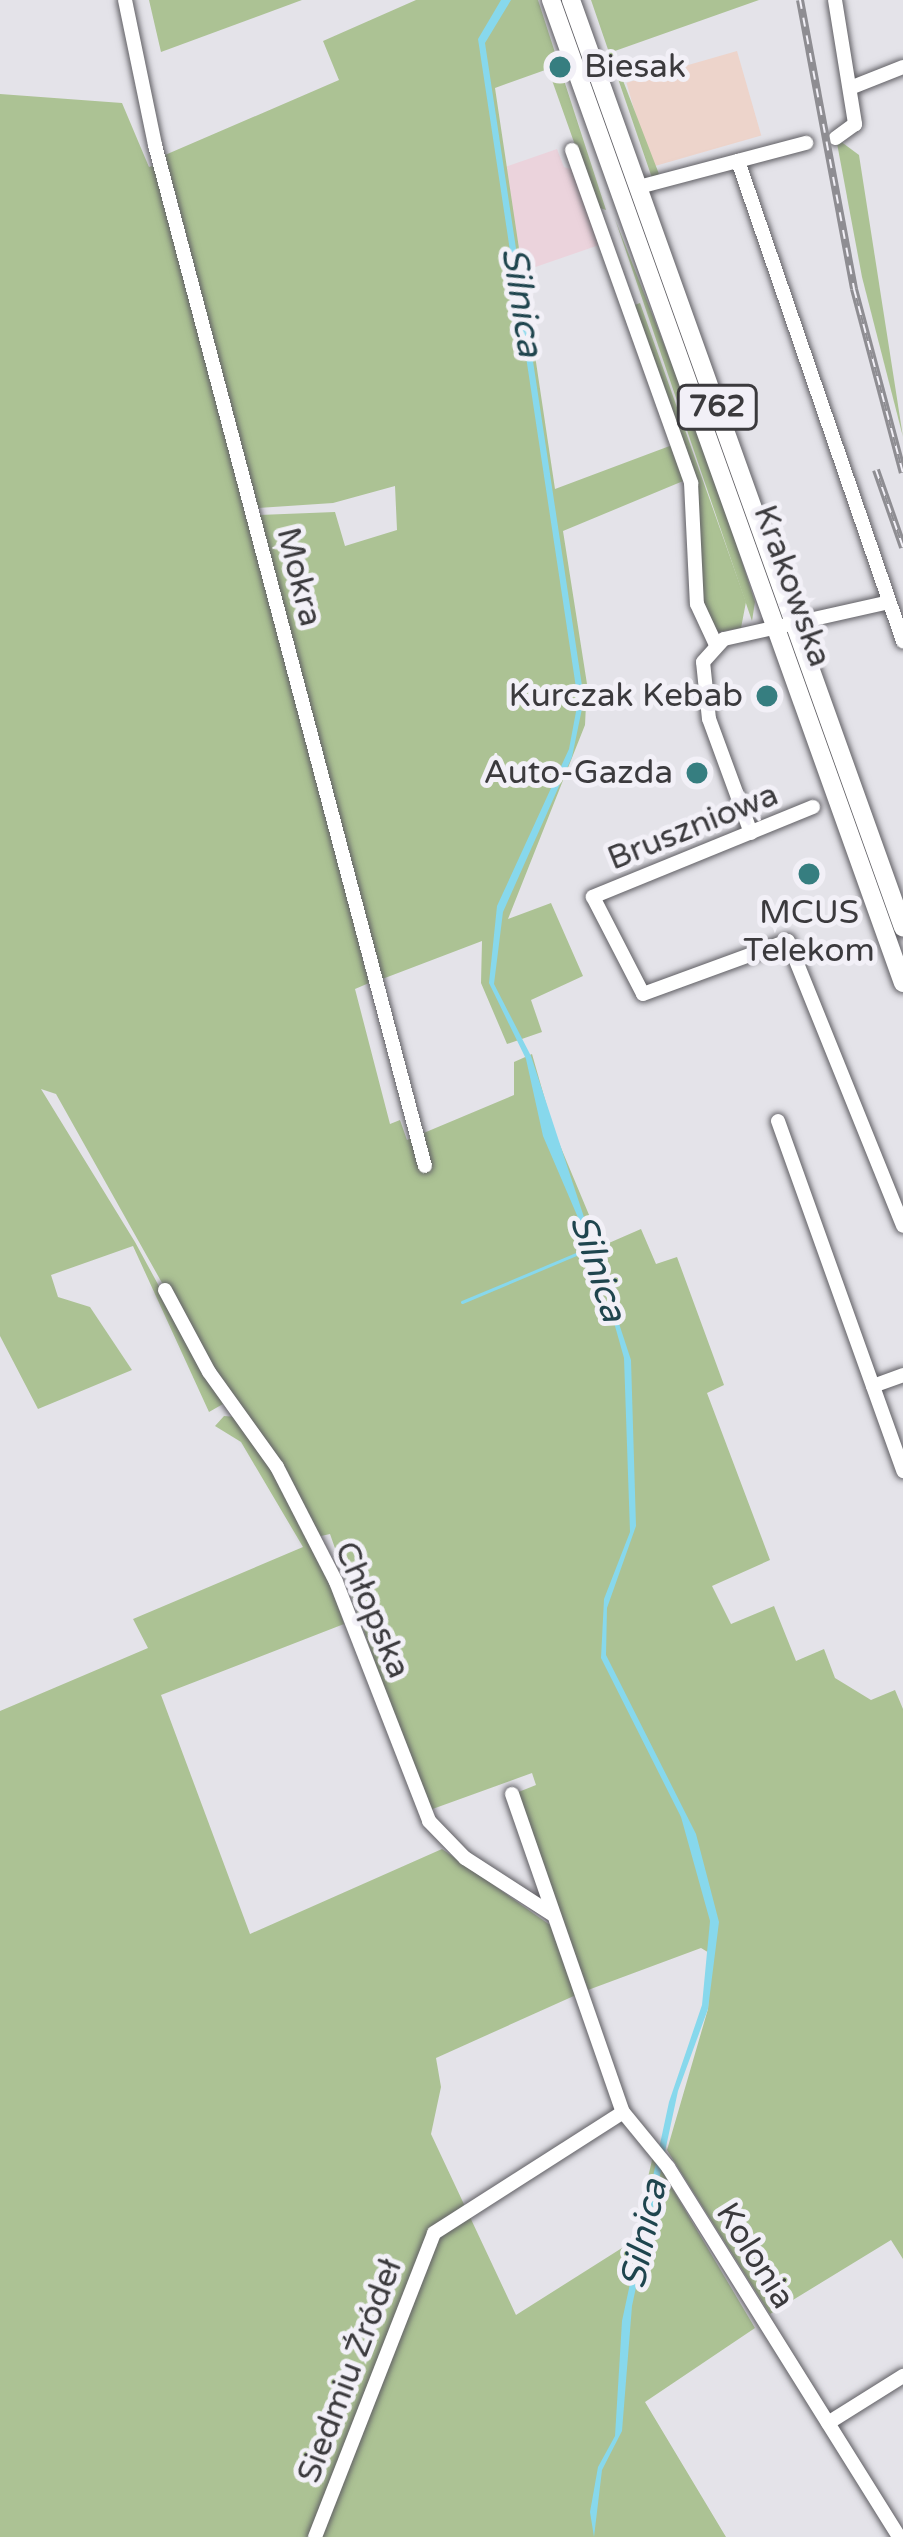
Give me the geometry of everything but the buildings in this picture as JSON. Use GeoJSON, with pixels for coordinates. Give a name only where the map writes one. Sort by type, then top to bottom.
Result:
{"type":"FeatureCollection","features":[{"type":"Feature","properties":{"kind":"main road","name":"Krakowska"},"geometry":{"type":"LineString","coordinates":[[551,0],[626,208],[903,927]]}},
{"type":"Feature","properties":{"kind":"main road","name":"Krakowska"},"geometry":{"type":"LineString","coordinates":[[572,0],[639,187],[903,983]]}},
{"type":"Feature","properties":{"kind":"street","name":"Mokra"},"geometry":{"type":"LineString","coordinates":[[124,0],[155,145],[424,1166]]}},
{"type":"Feature","properties":{"kind":"street"},"geometry":{"type":"LineString","coordinates":[[835,0],[854,127],[836,138]]}},
{"type":"Feature","properties":{"kind":"street"},"geometry":{"type":"LineString","coordinates":[[850,88],[903,67]]}},
{"type":"Feature","properties":{"kind":"street"},"geometry":{"type":"LineString","coordinates":[[639,187],[806,143]]}},
{"type":"Feature","properties":{"kind":"street","name":"Krakowska"},"geometry":{"type":"LineString","coordinates":[[572,150],[691,483],[697,604],[716,644]]}},
{"type":"Feature","properties":{"kind":"street"},"geometry":{"type":"LineString","coordinates":[[738,160],[885,602],[903,641]]}},
{"type":"Feature","properties":{"kind":"street"},"geometry":{"type":"LineString","coordinates":[[597,220],[626,208]]}},
{"type":"Feature","properties":{"kind":"street"},"geometry":{"type":"LineString","coordinates":[[751,833],[700,679],[716,644],[885,602]]}},
{"type":"Feature","properties":{"kind":"street","name":"Bruszniowa"},"geometry":{"type":"LineString","coordinates":[[813,807],[593,897],[643,994],[788,940],[903,1226]]}},
{"type":"Feature","properties":{"kind":"street"},"geometry":{"type":"LineString","coordinates":[[778,1121],[903,1471]]}},
{"type":"Feature","properties":{"kind":"street","name":"Chłopska"},"geometry":{"type":"LineString","coordinates":[[165,1290],[209,1372],[277,1467],[336,1582],[429,1821],[465,1858],[538,1899],[555,1918]]}},
{"type":"Feature","properties":{"kind":"street"},"geometry":{"type":"LineString","coordinates":[[873,1386],[903,1375]]}},
{"type":"Feature","properties":{"kind":"street","name":"Kolonia"},"geometry":{"type":"LineString","coordinates":[[512,1794],[623,2113],[666,2164],[899,2537]]}},
{"type":"Feature","properties":{"kind":"street","name":"Siedmiu Źródeł"},"geometry":{"type":"LineString","coordinates":[[315,2537],[434,2233],[623,2113]]}},
{"type":"Feature","properties":{"kind":"street"},"geometry":{"type":"LineString","coordinates":[[828,2423],[903,2376]]}},
{"type":"Feature","properties":{"kind":"shaded area"},"geometry":{"type":"Polygon","coordinates":[[[737,51],[761,136],[651,167],[626,83],[737,51]]]}},
{"type":"Feature","properties":{"kind":"shaded area"},"geometry":{"type":"Polygon","coordinates":[[[557,149],[564,167],[576,171],[602,244],[521,272],[505,167],[557,149]]]}},
{"type":"Feature","properties":{"kind":"green space"},"geometry":{"type":"Polygon","coordinates":[[[149,0],[302,0],[161,52],[149,0]]]}},
{"type":"Feature","properties":{"kind":"green space"},"geometry":{"type":"Polygon","coordinates":[[[416,0],[538,0],[606,210],[597,207],[548,69],[495,88],[555,489],[675,444],[688,479],[563,531],[587,684],[585,725],[508,919],[551,903],[583,976],[531,1000],[542,1032],[507,1044],[481,983],[482,941],[377,981],[259,515],[335,512],[345,546],[397,530],[395,486],[333,503],[258,508],[165,155],[339,80],[323,41],[416,0]]]}},
{"type":"Feature","properties":{"kind":"green space"},"geometry":{"type":"Polygon","coordinates":[[[591,0],[759,0],[612,52],[659,174],[652,178],[591,0]]]}},
{"type":"Feature","properties":{"kind":"green space"},"geometry":{"type":"Polygon","coordinates":[[[0,94],[122,103],[149,167],[161,163],[369,983],[355,989],[390,1124],[400,1120],[407,1140],[514,1095],[514,1062],[532,1054],[554,1131],[602,1246],[641,1229],[656,1264],[677,1257],[724,1385],[707,1393],[770,1560],[712,1586],[731,1624],[774,1606],[796,1661],[824,1649],[835,1678],[871,1700],[895,1690],[903,1709],[903,2259],[891,2240],[770,2314],[667,2150],[708,2009],[711,1954],[701,1948],[588,1990],[516,1793],[536,1785],[532,1773],[427,1811],[330,1534],[321,1536],[212,1372],[56,1094],[41,1089],[135,1242],[223,1404],[209,1412],[133,1246],[51,1275],[58,1297],[90,1307],[132,1370],[38,1409],[0,1336],[0,94]]]}},
{"type":"Feature","properties":{"kind":"green space"},"geometry":{"type":"Polygon","coordinates":[[[836,138],[859,155],[903,437],[862,277],[836,138]]]}},
{"type":"Feature","properties":{"kind":"green space"},"geometry":{"type":"Polygon","coordinates":[[[615,219],[710,462],[755,602],[752,621],[615,219]]]}},
{"type":"Feature","properties":{"kind":"green space"},"geometry":{"type":"Polygon","coordinates":[[[640,303],[746,602],[741,628],[718,632],[700,612],[699,496],[632,306],[640,303]]]}},
{"type":"Feature","properties":{"kind":"green space"},"geometry":{"type":"Polygon","coordinates":[[[224,1416],[237,1417],[272,1471],[324,1565],[344,1624],[161,1695],[250,1934],[442,1849],[550,1925],[576,1995],[436,2058],[441,2087],[431,2134],[516,2315],[633,2241],[653,2156],[755,2328],[645,2402],[726,2537],[0,2537],[0,1711],[148,1648],[133,1619],[303,1547],[241,1442],[215,1426],[224,1416]]]}},
{"type":"Feature","properties":{"kind":"water","name":"Silnica"},"geometry":{"type":"Polygon","coordinates":[[[501,0],[511,0],[485,43],[584,699],[572,757],[503,912],[494,984],[531,1056],[631,1360],[636,1526],[607,1608],[606,1655],[696,1834],[719,1922],[708,2009],[678,2091],[632,2306],[622,2431],[602,2470],[594,2537],[590,2512],[598,2467],[615,2436],[622,2321],[669,2102],[702,2005],[710,1921],[681,1817],[601,1658],[604,1599],[630,1532],[624,1358],[597,1262],[543,1136],[526,1059],[489,983],[497,906],[569,749],[578,701],[478,39],[501,0]]]}},
{"type":"Feature","properties":{"kind":"waterway","name":"Silnica"},"geometry":{"type":"LineString","coordinates":[[462,1302],[593,1247]]}},
{"type":"Feature","properties":{"kind":"railway"},"geometry":{"type":"LineString","coordinates":[[800,0],[854,289],[903,473]]}},
{"type":"Feature","properties":{"kind":"railway"},"geometry":{"type":"LineString","coordinates":[[876,470],[903,547]]}},
{"type":"Feature","properties":{"kind":"place","name":"Biesak"},"geometry":{"type":"Point","coordinates":[560,67]}},
{"type":"Feature","properties":{"kind":"place","name":"Kurczak Kebab"},"geometry":{"type":"Point","coordinates":[767,696]}},
{"type":"Feature","properties":{"kind":"place","name":"Auto-Gazda"},"geometry":{"type":"Point","coordinates":[697,773]}},
{"type":"Feature","properties":{"kind":"place","name":"MCUS Telekom"},"geometry":{"type":"Point","coordinates":[809,874]}}]}
